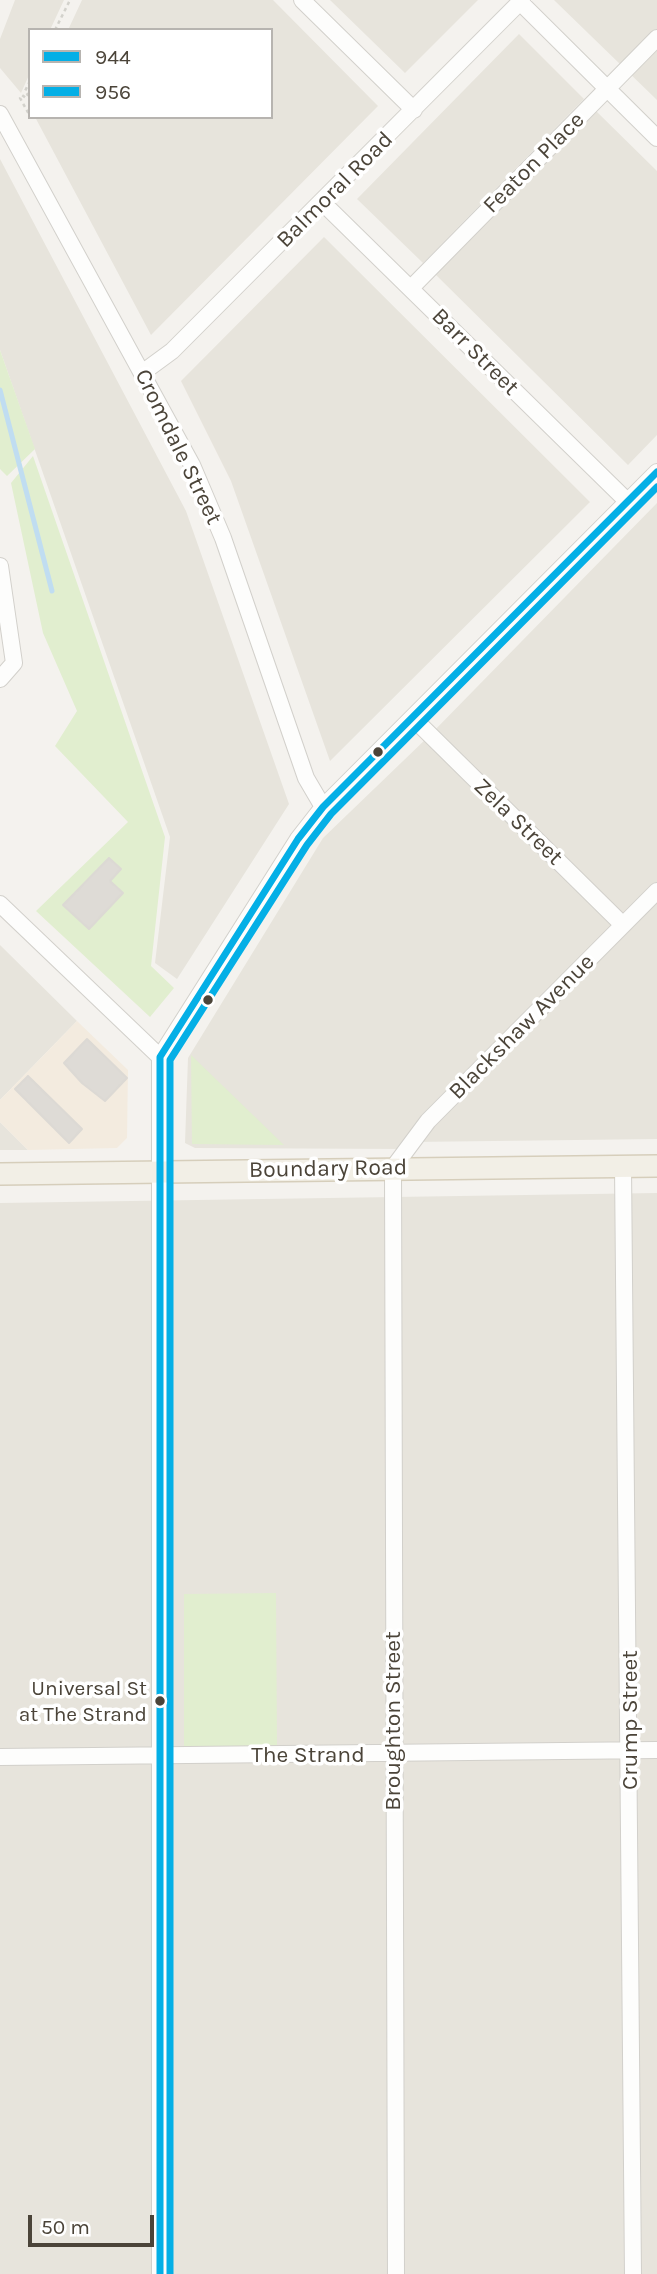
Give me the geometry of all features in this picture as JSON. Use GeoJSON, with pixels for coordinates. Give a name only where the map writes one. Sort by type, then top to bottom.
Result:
{"type":"FeatureCollection","features":[{"type":"Feature","properties":{"kind":"main road","name":"Boundary Road"},"geometry":{"type":"LineString","coordinates":[[0,1174],[657,1166]]}},
{"type":"Feature","properties":{"kind":"street"},"geometry":{"type":"LineString","coordinates":[[302,0],[414,110]]}},
{"type":"Feature","properties":{"kind":"street"},"geometry":{"type":"LineString","coordinates":[[521,1],[657,138]]}},
{"type":"Feature","properties":{"kind":"street","name":"Balmoral Road"},"geometry":{"type":"LineString","coordinates":[[142,373],[172,351],[521,1]]}},
{"type":"Feature","properties":{"kind":"street","name":"Featon Place"},"geometry":{"type":"LineString","coordinates":[[411,288],[657,38]]}},
{"type":"Feature","properties":{"kind":"street","name":"Cromdale Street"},"geometry":{"type":"LineString","coordinates":[[0,114],[142,373],[209,502],[306,778],[323,807]]}},
{"type":"Feature","properties":{"kind":"street","name":"Barr Street"},"geometry":{"type":"LineString","coordinates":[[323,202],[627,501]]}},
{"type":"Feature","properties":{"kind":"street"},"geometry":{"type":"LineString","coordinates":[[160,2274],[160,1058],[298,839],[323,807],[657,472]]}},
{"type":"Feature","properties":{"kind":"street"},"geometry":{"type":"LineString","coordinates":[[0,566],[14,663],[0,678]]}},
{"type":"Feature","properties":{"kind":"street","name":"Zela Street"},"geometry":{"type":"LineString","coordinates":[[412,718],[623,925]]}},
{"type":"Feature","properties":{"kind":"street","name":"Blackshaw Avenue"},"geometry":{"type":"LineString","coordinates":[[393,1168],[428,1121],[657,891]]}},
{"type":"Feature","properties":{"kind":"street"},"geometry":{"type":"LineString","coordinates":[[0,904],[160,1058]]}},
{"type":"Feature","properties":{"kind":"street","name":"Crump Street"},"geometry":{"type":"LineString","coordinates":[[623,1166],[633,2274]]}},
{"type":"Feature","properties":{"kind":"street","name":"Broughton Street"},"geometry":{"type":"LineString","coordinates":[[393,1168],[396,2274]]}},
{"type":"Feature","properties":{"kind":"street","name":"The Strand"},"geometry":{"type":"LineString","coordinates":[[0,1757],[657,1750]]}},
{"type":"Feature","properties":{"kind":"path"},"geometry":{"type":"LineString","coordinates":[[56,28],[70,0]]}},
{"type":"Feature","properties":{"kind":"path"},"geometry":{"type":"LineString","coordinates":[[28,94],[26,98],[22,94],[20,98],[28,112]]}},
{"type":"Feature","properties":{"kind":"shaded area"},"geometry":{"type":"Polygon","coordinates":[[[15,0],[64,0],[51,28],[28,28],[28,77],[21,93],[0,68],[0,39],[15,0]]]}},
{"type":"Feature","properties":{"kind":"shaded area"},"geometry":{"type":"Polygon","coordinates":[[[82,0],[273,0],[378,106],[151,335],[36,119],[273,119],[273,28],[69,28],[82,0]]]}},
{"type":"Feature","properties":{"kind":"shaded area"},"geometry":{"type":"Polygon","coordinates":[[[330,0],[478,0],[405,73],[330,0]]]}},
{"type":"Feature","properties":{"kind":"shaded area"},"geometry":{"type":"Polygon","coordinates":[[[657,0],[657,100],[555,1],[657,0]]]}},
{"type":"Feature","properties":{"kind":"shaded area"},"geometry":{"type":"Polygon","coordinates":[[[519,34],[584,99],[423,263],[357,199],[519,34]]]}},
{"type":"Feature","properties":{"kind":"shaded area"},"geometry":{"type":"Polygon","coordinates":[[[595,110],[657,171],[657,435],[628,465],[434,273],[595,110]]]}},
{"type":"Feature","properties":{"kind":"shaded area"},"geometry":{"type":"Polygon","coordinates":[[[0,159],[186,511],[289,804],[177,979],[155,963],[170,837],[0,350],[0,159]]]}},
{"type":"Feature","properties":{"kind":"shaded area"},"geometry":{"type":"Polygon","coordinates":[[[324,237],[590,502],[330,761],[231,481],[181,381],[324,237]]]}},
{"type":"Feature","properties":{"kind":"shaded area"},"geometry":{"type":"Polygon","coordinates":[[[657,503],[657,1139],[412,1142],[405,1149],[195,1148],[185,1143],[188,1058],[323,838],[429,736],[657,503]]]}},
{"type":"Feature","properties":{"kind":"shaded area"},"geometry":{"type":"Polygon","coordinates":[[[0,945],[77,1021],[0,1100],[0,945]]]}},
{"type":"Feature","properties":{"kind":"shaded area"},"geometry":{"type":"Polygon","coordinates":[[[77,1021],[128,1070],[127,1138],[117,1148],[28,1150],[0,1122],[0,1100],[77,1021]]]}},
{"type":"Feature","properties":{"kind":"shaded area"},"geometry":{"type":"Polygon","coordinates":[[[0,1122],[28,1150],[0,1150],[0,1122]]]}},
{"type":"Feature","properties":{"kind":"shaded area"},"geometry":{"type":"Polygon","coordinates":[[[657,1193],[657,2274],[0,2274],[0,1203],[657,1193]]]}},
{"type":"Feature","properties":{"kind":"green space"},"geometry":{"type":"Polygon","coordinates":[[[0,350],[35,449],[7,476],[0,469],[0,350]]]}},
{"type":"Feature","properties":{"kind":"green space"},"geometry":{"type":"Polygon","coordinates":[[[33,456],[165,837],[151,966],[174,988],[150,1017],[36,911],[128,822],[55,746],[77,711],[43,633],[11,483],[33,456]]]}},
{"type":"Feature","properties":{"kind":"green space"},"geometry":{"type":"Polygon","coordinates":[[[191,1055],[284,1145],[192,1144],[191,1055]]]}},
{"type":"Feature","properties":{"kind":"green space"},"geometry":{"type":"Polygon","coordinates":[[[276,1593],[277,1746],[184,1749],[184,1594],[276,1593]]]}},
{"type":"Feature","properties":{"kind":"building"},"geometry":{"type":"Polygon","coordinates":[[[109,858],[121,869],[110,881],[123,893],[89,929],[63,905],[109,858]]]}},
{"type":"Feature","properties":{"kind":"building"},"geometry":{"type":"Polygon","coordinates":[[[87,1039],[127,1078],[105,1101],[82,1083],[64,1063],[87,1039]]]}},
{"type":"Feature","properties":{"kind":"building"},"geometry":{"type":"Polygon","coordinates":[[[28,1076],[82,1129],[69,1143],[15,1089],[28,1076]]]}},
{"type":"Feature","properties":{"kind":"waterway"},"geometry":{"type":"LineString","coordinates":[[0,390],[52,591]]}},
{"type":"Feature","properties":{"kind":"transit line","name":"944"},"geometry":{"type":"LineString","coordinates":[[160,2274],[160,1057],[298,839],[323,807],[657,472]]}},
{"type":"Feature","properties":{"kind":"transit line","name":"956"},"geometry":{"type":"LineString","coordinates":[[170,2274],[170,1060],[307,845],[331,814],[657,487]]}},
{"type":"Feature","properties":{"kind":"place","name":"Universal St at The Strand"},"geometry":{"type":"Point","coordinates":[160,1701]}}]}
